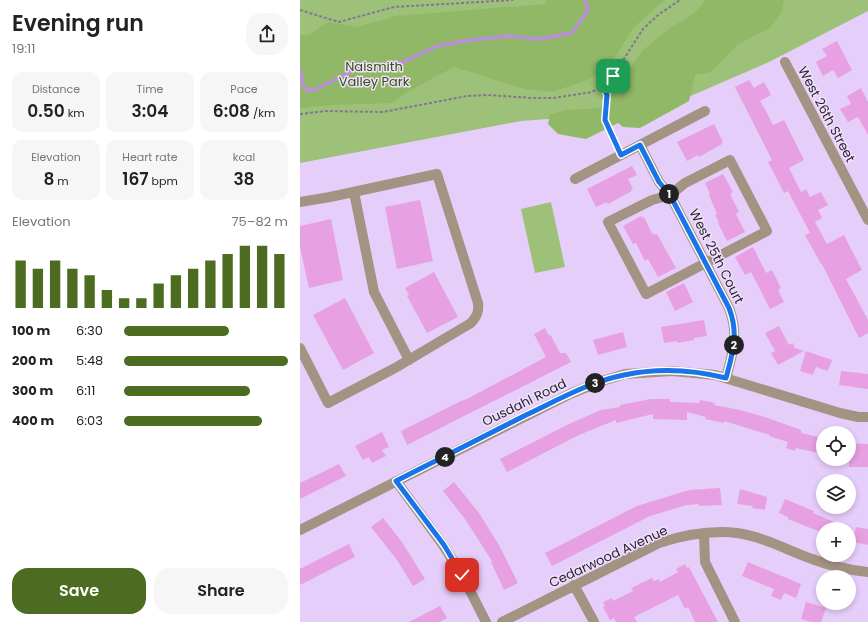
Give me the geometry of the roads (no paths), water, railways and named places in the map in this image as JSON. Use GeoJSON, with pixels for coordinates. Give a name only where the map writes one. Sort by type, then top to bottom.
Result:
{"type":"FeatureCollection","features":[{"type":"Feature","properties":{"kind":"street","name":"West 26th Street"},"geometry":{"type":"LineString","coordinates":[[785,62],[868,220]]}},
{"type":"Feature","properties":{"kind":"street"},"geometry":{"type":"LineString","coordinates":[[575,179],[705,111]]}},
{"type":"Feature","properties":{"kind":"street","name":"West 25th Court"},"geometry":{"type":"LineString","coordinates":[[640,145],[659,182],[670,195],[706,262],[734,320],[734,347],[726,378]]}},
{"type":"Feature","properties":{"kind":"street"},"geometry":{"type":"LineString","coordinates":[[730,160],[766,231],[646,294],[608,222],[652,200],[670,195],[685,183],[730,160]]}},
{"type":"Feature","properties":{"kind":"street"},"geometry":{"type":"LineString","coordinates":[[300,202],[437,174],[479,310],[477,316],[471,324],[328,403],[300,348]]}},
{"type":"Feature","properties":{"kind":"street"},"geometry":{"type":"LineString","coordinates":[[354,192],[374,292],[408,360]]}},
{"type":"Feature","properties":{"kind":"street","name":"Ousdahl Road"},"geometry":{"type":"LineString","coordinates":[[300,530],[570,394],[602,381],[625,374],[672,370],[715,375],[840,413],[858,417],[868,417]]}},
{"type":"Feature","properties":{"kind":"street"},"geometry":{"type":"LineString","coordinates":[[396,481],[444,545],[462,575],[486,622]]}},
{"type":"Feature","properties":{"kind":"street","name":"Cedarwood Avenue"},"geometry":{"type":"LineString","coordinates":[[502,622],[659,543],[674,538],[691,535],[724,532],[752,536],[812,559],[838,567],[868,572]]}},
{"type":"Feature","properties":{"kind":"street"},"geometry":{"type":"LineString","coordinates":[[704,534],[705,562],[735,622]]}},
{"type":"Feature","properties":{"kind":"street"},"geometry":{"type":"LineString","coordinates":[[574,585],[594,622]]}},
{"type":"Feature","properties":{"kind":"waterway"},"geometry":{"type":"LineString","coordinates":[[300,69],[303,85],[307,91],[316,89],[361,67],[403,62],[437,46],[507,36],[541,39],[572,33],[588,10],[585,0]]}},
{"type":"Feature","properties":{"kind":"park label","name":"Naismith Valley Park"},"geometry":{"type":"Point","coordinates":[374,74]}}]}
